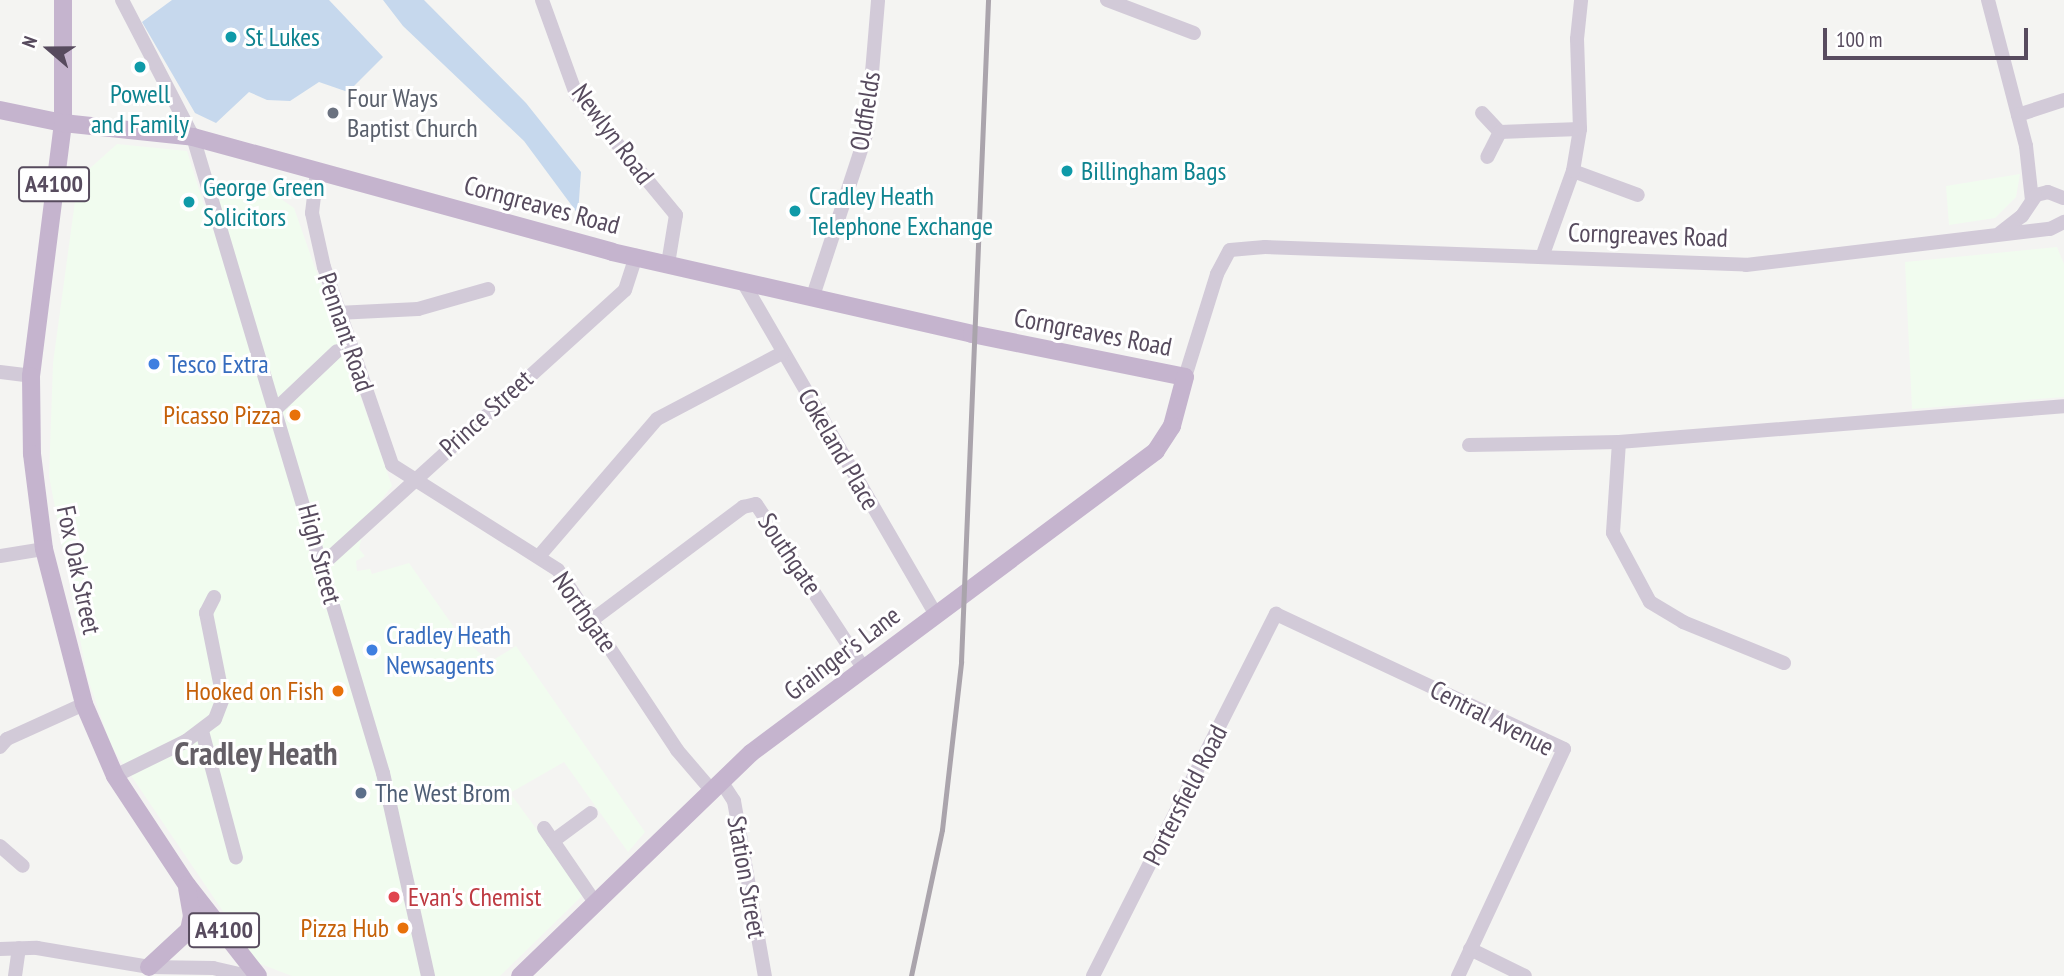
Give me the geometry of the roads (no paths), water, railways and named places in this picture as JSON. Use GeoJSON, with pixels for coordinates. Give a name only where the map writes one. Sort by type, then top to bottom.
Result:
{"type":"FeatureCollection","features":[{"type":"Feature","properties":{"kind":"main road","name":"A4100"},"geometry":{"type":"LineString","coordinates":[[63,0],[63,123]]}},
{"type":"Feature","properties":{"kind":"main road","name":"Corngreaves Road"},"geometry":{"type":"LineString","coordinates":[[0,110],[63,123],[193,136],[636,257],[812,299],[1185,377]]}},
{"type":"Feature","properties":{"kind":"main road","name":"Fox Oak Street"},"geometry":{"type":"LineString","coordinates":[[63,123],[31,376],[32,454],[44,549],[84,704],[116,776],[187,885],[258,976]]}},
{"type":"Feature","properties":{"kind":"main road","name":"Grainger's Lane"},"geometry":{"type":"LineString","coordinates":[[520,976],[751,753],[1156,451],[1172,426],[1185,377]]}},
{"type":"Feature","properties":{"kind":"main road"},"geometry":{"type":"LineString","coordinates":[[149,967],[189,930],[192,916],[187,885]]}},
{"type":"Feature","properties":{"kind":"street","name":"High Street"},"geometry":{"type":"LineString","coordinates":[[120,0],[193,136],[278,407],[324,563],[352,680],[383,773],[428,976]]}},
{"type":"Feature","properties":{"kind":"street","name":"Newlyn Road"},"geometry":{"type":"LineString","coordinates":[[542,0],[576,93],[676,215],[668,264]]}},
{"type":"Feature","properties":{"kind":"street","name":"Oldfields"},"geometry":{"type":"LineString","coordinates":[[812,299],[867,132],[878,0]]}},
{"type":"Feature","properties":{"kind":"street"},"geometry":{"type":"LineString","coordinates":[[1107,0],[1139,5],[1194,33]]}},
{"type":"Feature","properties":{"kind":"street"},"geometry":{"type":"LineString","coordinates":[[1542,257],[1573,171],[1580,129],[1577,39],[1581,0]]}},
{"type":"Feature","properties":{"kind":"street"},"geometry":{"type":"LineString","coordinates":[[1988,0],[2026,146],[2030,218],[2044,229]]}},
{"type":"Feature","properties":{"kind":"street"},"geometry":{"type":"LineString","coordinates":[[2018,115],[2064,100]]}},
{"type":"Feature","properties":{"kind":"street"},"geometry":{"type":"LineString","coordinates":[[1482,113],[1500,132],[1580,129]]}},
{"type":"Feature","properties":{"kind":"street"},"geometry":{"type":"LineString","coordinates":[[1487,158],[1500,132]]}},
{"type":"Feature","properties":{"kind":"street"},"geometry":{"type":"LineString","coordinates":[[2026,146],[2060,198]]}},
{"type":"Feature","properties":{"kind":"street","name":"Pennant Road"},"geometry":{"type":"LineString","coordinates":[[317,171],[312,213],[337,313],[392,465],[415,477]]}},
{"type":"Feature","properties":{"kind":"street"},"geometry":{"type":"LineString","coordinates":[[1573,171],[1638,195]]}},
{"type":"Feature","properties":{"kind":"street"},"geometry":{"type":"LineString","coordinates":[[1999,234],[2042,192],[2060,198]]}},
{"type":"Feature","properties":{"kind":"street","name":"Corngreaves Road"},"geometry":{"type":"LineString","coordinates":[[1185,377],[1217,274],[1230,250],[1746,265],[2044,229],[2063,221]]}},
{"type":"Feature","properties":{"kind":"street","name":"Prince Street"},"geometry":{"type":"LineString","coordinates":[[324,563],[415,477],[625,290],[636,257]]}},
{"type":"Feature","properties":{"kind":"street","name":"Cokeland Place"},"geometry":{"type":"LineString","coordinates":[[743,282],[936,615]]}},
{"type":"Feature","properties":{"kind":"street"},"geometry":{"type":"LineString","coordinates":[[337,313],[418,309],[488,289]]}},
{"type":"Feature","properties":{"kind":"street"},"geometry":{"type":"LineString","coordinates":[[278,407],[337,351]]}},
{"type":"Feature","properties":{"kind":"street"},"geometry":{"type":"LineString","coordinates":[[540,555],[657,419],[782,353]]}},
{"type":"Feature","properties":{"kind":"street"},"geometry":{"type":"LineString","coordinates":[[0,372],[31,376]]}},
{"type":"Feature","properties":{"kind":"street"},"geometry":{"type":"LineString","coordinates":[[1469,445],[1619,442],[2064,406]]}},
{"type":"Feature","properties":{"kind":"street"},"geometry":{"type":"LineString","coordinates":[[1619,442],[1613,533],[1650,602],[1683,622],[1784,663]]}},
{"type":"Feature","properties":{"kind":"street","name":"Northgate"},"geometry":{"type":"LineString","coordinates":[[415,477],[485,526],[540,555],[558,570],[677,750],[717,786]]}},
{"type":"Feature","properties":{"kind":"street","name":"Southgate"},"geometry":{"type":"LineString","coordinates":[[592,620],[743,507],[756,504],[864,669]]}},
{"type":"Feature","properties":{"kind":"street"},"geometry":{"type":"LineString","coordinates":[[0,556],[44,549]]}},
{"type":"Feature","properties":{"kind":"street"},"geometry":{"type":"LineString","coordinates":[[116,776],[202,731],[215,719],[223,698],[206,613],[214,597]]}},
{"type":"Feature","properties":{"kind":"street","name":"Central Avenue"},"geometry":{"type":"LineString","coordinates":[[1276,614],[1564,749],[1458,976]]}},
{"type":"Feature","properties":{"kind":"street","name":"Portersfield Road"},"geometry":{"type":"LineString","coordinates":[[1093,976],[1276,614]]}},
{"type":"Feature","properties":{"kind":"street"},"geometry":{"type":"LineString","coordinates":[[0,747],[7,739],[84,704]]}},
{"type":"Feature","properties":{"kind":"street"},"geometry":{"type":"LineString","coordinates":[[202,731],[236,858]]}},
{"type":"Feature","properties":{"kind":"street","name":"Station Street"},"geometry":{"type":"LineString","coordinates":[[717,786],[734,801],[765,976]]}},
{"type":"Feature","properties":{"kind":"street"},"geometry":{"type":"LineString","coordinates":[[553,841],[592,813]]}},
{"type":"Feature","properties":{"kind":"street"},"geometry":{"type":"LineString","coordinates":[[544,828],[596,904]]}},
{"type":"Feature","properties":{"kind":"street"},"geometry":{"type":"LineString","coordinates":[[0,846],[23,866]]}},
{"type":"Feature","properties":{"kind":"street"},"geometry":{"type":"LineString","coordinates":[[15,976],[19,948]]}},
{"type":"Feature","properties":{"kind":"street"},"geometry":{"type":"LineString","coordinates":[[0,949],[19,948],[149,967],[213,968],[249,976]]}},
{"type":"Feature","properties":{"kind":"street"},"geometry":{"type":"LineString","coordinates":[[1470,949],[1525,976]]}},
{"type":"Feature","properties":{"kind":"railway"},"geometry":{"type":"LineString","coordinates":[[911,976],[942,830],[961,662],[988,0]]}},
{"type":"Feature","properties":{"kind":"place","name":"St Lukes"},"geometry":{"type":"Point","coordinates":[231,37]}},
{"type":"Feature","properties":{"kind":"place","name":"Powell and Family"},"geometry":{"type":"Point","coordinates":[140,67]}},
{"type":"Feature","properties":{"kind":"place","name":"Four Ways Baptist Church"},"geometry":{"type":"Point","coordinates":[333,113]}},
{"type":"Feature","properties":{"kind":"place","name":"Billingham Bags"},"geometry":{"type":"Point","coordinates":[1067,171]}},
{"type":"Feature","properties":{"kind":"place","name":"George Green Solicitors"},"geometry":{"type":"Point","coordinates":[189,202]}},
{"type":"Feature","properties":{"kind":"place","name":"Cradley Heath Telephone Exchange"},"geometry":{"type":"Point","coordinates":[795,211]}},
{"type":"Feature","properties":{"kind":"place","name":"Tesco Extra"},"geometry":{"type":"Point","coordinates":[154,364]}},
{"type":"Feature","properties":{"kind":"place","name":"Picasso Pizza"},"geometry":{"type":"Point","coordinates":[295,415]}},
{"type":"Feature","properties":{"kind":"place","name":"Cradley Heath Newsagents"},"geometry":{"type":"Point","coordinates":[372,650]}},
{"type":"Feature","properties":{"kind":"place","name":"Hooked on Fish"},"geometry":{"type":"Point","coordinates":[338,691]}},
{"type":"Feature","properties":{"kind":"place","name":"The West Brom"},"geometry":{"type":"Point","coordinates":[361,793]}},
{"type":"Feature","properties":{"kind":"place","name":"Evan's Chemist"},"geometry":{"type":"Point","coordinates":[394,897]}},
{"type":"Feature","properties":{"kind":"place","name":"Pizza Hub"},"geometry":{"type":"Point","coordinates":[403,928]}},
{"type":"Feature","properties":{"kind":"district","name":"Cradley Heath"},"geometry":{"type":"Point","coordinates":[256,753]}}]}
